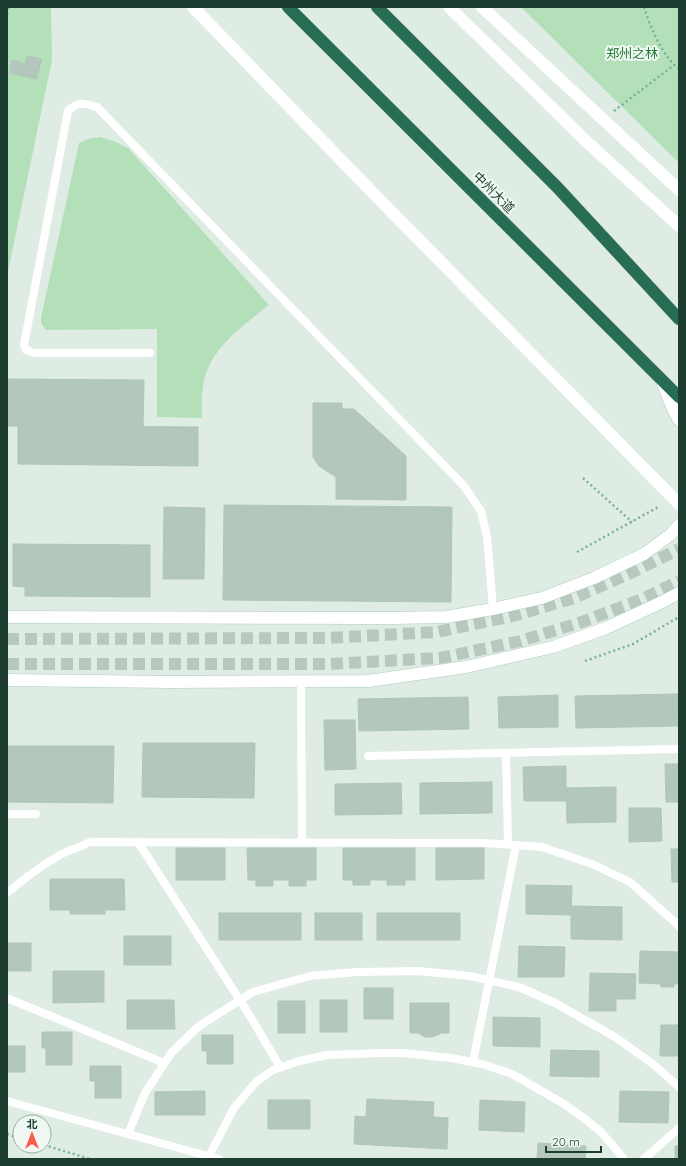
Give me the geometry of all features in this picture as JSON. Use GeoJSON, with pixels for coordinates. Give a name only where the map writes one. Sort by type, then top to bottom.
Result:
{"type":"FeatureCollection","features":[{"type":"Feature","properties":{"kind":"highway","name":"中州大道"},"geometry":{"type":"LineString","coordinates":[[288,7],[679,397]]}},
{"type":"Feature","properties":{"kind":"highway"},"geometry":{"type":"LineString","coordinates":[[377,7],[557,187],[679,319]]}},
{"type":"Feature","properties":{"kind":"street"},"geometry":{"type":"LineString","coordinates":[[193,7],[375,196],[679,504]]}},
{"type":"Feature","properties":{"kind":"street"},"geometry":{"type":"LineString","coordinates":[[449,7],[587,142],[679,226]]}},
{"type":"Feature","properties":{"kind":"street"},"geometry":{"type":"LineString","coordinates":[[482,7],[679,190]]}},
{"type":"Feature","properties":{"kind":"street"},"geometry":{"type":"LineString","coordinates":[[661,379],[679,420]]}},
{"type":"Feature","properties":{"kind":"street"},"geometry":{"type":"LineString","coordinates":[[7,617],[446,617],[493,609],[542,598],[594,578],[644,554],[670,536],[679,525]]}},
{"type":"Feature","properties":{"kind":"street"},"geometry":{"type":"LineString","coordinates":[[7,680],[171,682],[368,681],[466,667],[553,647],[606,628],[660,604],[679,593]]}},
{"type":"Feature","properties":{"kind":"lane"},"geometry":{"type":"LineString","coordinates":[[150,353],[34,353],[26,350],[24,345],[68,111],[74,105],[83,103],[97,107],[464,486],[481,511],[487,537],[493,609]]}},
{"type":"Feature","properties":{"kind":"lane"},"geometry":{"type":"LineString","coordinates":[[301,681],[302,842]]}},
{"type":"Feature","properties":{"kind":"lane"},"geometry":{"type":"LineString","coordinates":[[368,756],[679,749]]}},
{"type":"Feature","properties":{"kind":"lane"},"geometry":{"type":"LineString","coordinates":[[473,1062],[489,980],[512,844],[506,753]]}},
{"type":"Feature","properties":{"kind":"lane"},"geometry":{"type":"LineString","coordinates":[[7,814],[36,814]]}},
{"type":"Feature","properties":{"kind":"lane"},"geometry":{"type":"LineString","coordinates":[[7,893],[44,864],[65,852],[90,842],[512,844],[542,847],[592,864],[630,882],[679,926]]}},
{"type":"Feature","properties":{"kind":"lane"},"geometry":{"type":"LineString","coordinates":[[138,842],[240,1000],[280,1068]]}},
{"type":"Feature","properties":{"kind":"lane"},"geometry":{"type":"LineString","coordinates":[[128,1134],[145,1093],[164,1063],[172,1052],[199,1026],[253,992],[310,976],[356,972],[418,971],[470,976],[519,987],[555,1002],[615,1037],[653,1064],[679,1087]]}},
{"type":"Feature","properties":{"kind":"lane"},"geometry":{"type":"LineString","coordinates":[[7,998],[164,1063]]}},
{"type":"Feature","properties":{"kind":"lane"},"geometry":{"type":"LineString","coordinates":[[209,1156],[234,1108],[256,1082],[273,1070],[299,1061],[328,1055],[403,1053],[473,1062],[512,1074],[564,1104],[601,1132],[624,1159]]}},
{"type":"Feature","properties":{"kind":"lane"},"geometry":{"type":"LineString","coordinates":[[7,1101],[219,1159]]}},
{"type":"Feature","properties":{"kind":"lane"},"geometry":{"type":"LineString","coordinates":[[644,1159],[679,1128]]}},
{"type":"Feature","properties":{"kind":"path"},"geometry":{"type":"LineString","coordinates":[[7,14],[9,7]]}},
{"type":"Feature","properties":{"kind":"path"},"geometry":{"type":"LineString","coordinates":[[644,7],[651,28],[670,61],[679,69]]}},
{"type":"Feature","properties":{"kind":"path"},"geometry":{"type":"LineString","coordinates":[[603,120],[674,65]]}},
{"type":"Feature","properties":{"kind":"path"},"geometry":{"type":"LineString","coordinates":[[584,478],[632,522]]}},
{"type":"Feature","properties":{"kind":"path"},"geometry":{"type":"LineString","coordinates":[[577,552],[664,504]]}},
{"type":"Feature","properties":{"kind":"path"},"geometry":{"type":"LineString","coordinates":[[585,661],[633,644],[679,617]]}},
{"type":"Feature","properties":{"kind":"path"},"geometry":{"type":"LineString","coordinates":[[52,1147],[90,1159]]}},
{"type":"Feature","properties":{"kind":"green space"},"geometry":{"type":"Polygon","coordinates":[[[7,7],[51,7],[52,60],[7,276],[7,7]]]}},
{"type":"Feature","properties":{"kind":"green space","name":"郑州之林"},"geometry":{"type":"Polygon","coordinates":[[[521,7],[679,7],[679,163],[521,7]]]}},
{"type":"Feature","properties":{"kind":"green space"},"geometry":{"type":"Polygon","coordinates":[[[100,137],[128,148],[269,305],[238,330],[219,350],[211,362],[203,387],[202,418],[157,417],[157,329],[46,330],[41,323],[79,143],[88,139],[100,137]]]}},
{"type":"Feature","properties":{"kind":"building"},"geometry":{"type":"Polygon","coordinates":[[[27,56],[42,59],[36,79],[10,73],[12,60],[26,64],[27,56]]]}},
{"type":"Feature","properties":{"kind":"building"},"geometry":{"type":"Polygon","coordinates":[[[7,379],[144,380],[143,427],[7,426],[7,379]]]}},
{"type":"Feature","properties":{"kind":"building"},"geometry":{"type":"Polygon","coordinates":[[[313,403],[342,403],[342,409],[354,409],[406,456],[406,500],[336,499],[336,477],[319,466],[313,457],[313,403]]]}},
{"type":"Feature","properties":{"kind":"building"},"geometry":{"type":"Polygon","coordinates":[[[18,426],[198,427],[198,466],[18,464],[18,426]]]}},
{"type":"Feature","properties":{"kind":"building"},"geometry":{"type":"Polygon","coordinates":[[[224,505],[452,507],[451,602],[223,600],[224,505]]]}},
{"type":"Feature","properties":{"kind":"building"},"geometry":{"type":"Polygon","coordinates":[[[164,507],[205,508],[204,579],[163,579],[164,507]]]}},
{"type":"Feature","properties":{"kind":"building"},"geometry":{"type":"Polygon","coordinates":[[[234,508],[331,509],[331,532],[321,532],[321,567],[303,567],[303,571],[314,571],[314,597],[285,597],[285,572],[275,571],[275,597],[249,597],[250,570],[260,570],[260,566],[243,566],[244,532],[234,532],[234,508]]]}},
{"type":"Feature","properties":{"kind":"building"},"geometry":{"type":"Polygon","coordinates":[[[348,509],[450,510],[450,534],[441,534],[441,568],[422,568],[422,572],[434,572],[434,599],[404,599],[405,573],[395,573],[395,599],[369,598],[369,572],[380,572],[380,568],[363,568],[363,533],[348,533],[348,509]]]}},
{"type":"Feature","properties":{"kind":"building"},"geometry":{"type":"Polygon","coordinates":[[[13,544],[150,545],[150,597],[25,596],[25,587],[13,586],[13,544]]]}},
{"type":"Feature","properties":{"kind":"building"},"geometry":{"type":"Polygon","coordinates":[[[678,694],[679,726],[576,728],[575,696],[678,694]]]}},
{"type":"Feature","properties":{"kind":"building"},"geometry":{"type":"Polygon","coordinates":[[[558,695],[558,727],[499,728],[498,697],[558,695]]]}},
{"type":"Feature","properties":{"kind":"building"},"geometry":{"type":"Polygon","coordinates":[[[468,697],[469,729],[359,731],[358,699],[468,697]]]}},
{"type":"Feature","properties":{"kind":"building"},"geometry":{"type":"Polygon","coordinates":[[[324,720],[355,720],[356,769],[325,770],[324,720]]]}},
{"type":"Feature","properties":{"kind":"building"},"geometry":{"type":"Polygon","coordinates":[[[143,743],[255,743],[254,798],[142,797],[143,743]]]}},
{"type":"Feature","properties":{"kind":"building"},"geometry":{"type":"Polygon","coordinates":[[[7,746],[114,746],[113,803],[7,802],[7,746]]]}},
{"type":"Feature","properties":{"kind":"building"},"geometry":{"type":"Polygon","coordinates":[[[665,764],[679,764],[679,802],[666,802],[665,764]]]}},
{"type":"Feature","properties":{"kind":"building"},"geometry":{"type":"Polygon","coordinates":[[[566,766],[566,801],[524,801],[523,767],[566,766]]]}},
{"type":"Feature","properties":{"kind":"building"},"geometry":{"type":"Polygon","coordinates":[[[492,782],[492,813],[420,814],[420,783],[492,782]]]}},
{"type":"Feature","properties":{"kind":"building"},"geometry":{"type":"Polygon","coordinates":[[[401,783],[402,814],[335,815],[335,784],[401,783]]]}},
{"type":"Feature","properties":{"kind":"building"},"geometry":{"type":"Polygon","coordinates":[[[616,787],[616,822],[567,823],[566,788],[616,787]]]}},
{"type":"Feature","properties":{"kind":"building"},"geometry":{"type":"Polygon","coordinates":[[[629,808],[661,808],[662,841],[629,842],[629,808]]]}},
{"type":"Feature","properties":{"kind":"building"},"geometry":{"type":"Polygon","coordinates":[[[176,848],[225,848],[225,880],[176,880],[176,848]]]}},
{"type":"Feature","properties":{"kind":"building"},"geometry":{"type":"Polygon","coordinates":[[[247,848],[316,848],[316,880],[306,880],[306,886],[289,886],[289,880],[273,880],[273,886],[256,886],[256,880],[248,880],[247,848]]]}},
{"type":"Feature","properties":{"kind":"building"},"geometry":{"type":"Polygon","coordinates":[[[343,848],[415,848],[415,880],[405,880],[405,885],[387,885],[387,880],[370,880],[370,885],[353,885],[353,880],[343,880],[343,848]]]}},
{"type":"Feature","properties":{"kind":"building"},"geometry":{"type":"Polygon","coordinates":[[[436,848],[484,848],[484,879],[436,880],[436,848]]]}},
{"type":"Feature","properties":{"kind":"building"},"geometry":{"type":"Polygon","coordinates":[[[671,849],[679,849],[679,882],[672,882],[671,849]]]}},
{"type":"Feature","properties":{"kind":"building"},"geometry":{"type":"Polygon","coordinates":[[[50,879],[124,879],[125,910],[105,910],[105,914],[70,914],[70,910],[50,910],[50,879]]]}},
{"type":"Feature","properties":{"kind":"building"},"geometry":{"type":"Polygon","coordinates":[[[526,885],[572,886],[571,915],[526,914],[526,885]]]}},
{"type":"Feature","properties":{"kind":"building"},"geometry":{"type":"Polygon","coordinates":[[[571,906],[622,907],[622,940],[571,939],[571,906]]]}},
{"type":"Feature","properties":{"kind":"building"},"geometry":{"type":"Polygon","coordinates":[[[219,913],[301,913],[301,940],[219,940],[219,913]]]}},
{"type":"Feature","properties":{"kind":"building"},"geometry":{"type":"Polygon","coordinates":[[[315,913],[362,913],[362,940],[315,940],[315,913]]]}},
{"type":"Feature","properties":{"kind":"building"},"geometry":{"type":"Polygon","coordinates":[[[377,913],[460,913],[460,940],[377,940],[377,913]]]}},
{"type":"Feature","properties":{"kind":"building"},"geometry":{"type":"Polygon","coordinates":[[[124,936],[171,936],[171,965],[124,965],[124,936]]]}},
{"type":"Feature","properties":{"kind":"building"},"geometry":{"type":"Polygon","coordinates":[[[7,943],[31,943],[31,971],[7,971],[7,943]]]}},
{"type":"Feature","properties":{"kind":"building"},"geometry":{"type":"Polygon","coordinates":[[[519,946],[565,947],[564,977],[518,977],[519,946]]]}},
{"type":"Feature","properties":{"kind":"building"},"geometry":{"type":"Polygon","coordinates":[[[640,951],[679,952],[679,984],[674,984],[674,987],[661,987],[661,984],[639,983],[640,951]]]}},
{"type":"Feature","properties":{"kind":"building"},"geometry":{"type":"Polygon","coordinates":[[[53,971],[104,971],[104,1002],[53,1003],[53,971]]]}},
{"type":"Feature","properties":{"kind":"building"},"geometry":{"type":"Polygon","coordinates":[[[590,973],[636,974],[635,999],[616,999],[616,1011],[589,1011],[590,973]]]}},
{"type":"Feature","properties":{"kind":"building"},"geometry":{"type":"Polygon","coordinates":[[[364,988],[393,988],[393,1019],[364,1019],[364,988]]]}},
{"type":"Feature","properties":{"kind":"building"},"geometry":{"type":"Polygon","coordinates":[[[127,1000],[174,1000],[175,1029],[127,1029],[127,1000]]]}},
{"type":"Feature","properties":{"kind":"building"},"geometry":{"type":"Polygon","coordinates":[[[320,1000],[347,1000],[347,1032],[320,1032],[320,1000]]]}},
{"type":"Feature","properties":{"kind":"building"},"geometry":{"type":"Polygon","coordinates":[[[278,1001],[305,1001],[305,1033],[278,1033],[278,1001]]]}},
{"type":"Feature","properties":{"kind":"building"},"geometry":{"type":"Polygon","coordinates":[[[410,1003],[449,1003],[449,1033],[425,1037],[418,1033],[410,1033],[410,1003]]]}},
{"type":"Feature","properties":{"kind":"building"},"geometry":{"type":"Polygon","coordinates":[[[493,1017],[540,1018],[540,1047],[493,1046],[493,1017]]]}},
{"type":"Feature","properties":{"kind":"building"},"geometry":{"type":"Polygon","coordinates":[[[661,1025],[679,1025],[679,1056],[660,1056],[661,1025]]]}},
{"type":"Feature","properties":{"kind":"building"},"geometry":{"type":"Polygon","coordinates":[[[42,1032],[72,1032],[72,1065],[46,1065],[46,1048],[42,1048],[42,1032]]]}},
{"type":"Feature","properties":{"kind":"building"},"geometry":{"type":"Polygon","coordinates":[[[202,1035],[233,1035],[233,1064],[207,1064],[207,1051],[202,1051],[202,1035]]]}},
{"type":"Feature","properties":{"kind":"building"},"geometry":{"type":"Polygon","coordinates":[[[7,1046],[25,1046],[25,1072],[7,1072],[7,1046]]]}},
{"type":"Feature","properties":{"kind":"building"},"geometry":{"type":"Polygon","coordinates":[[[551,1050],[599,1051],[599,1077],[550,1076],[551,1050]]]}},
{"type":"Feature","properties":{"kind":"building"},"geometry":{"type":"Polygon","coordinates":[[[90,1066],[121,1066],[121,1098],[95,1098],[95,1081],[90,1081],[90,1066]]]}},
{"type":"Feature","properties":{"kind":"building"},"geometry":{"type":"Polygon","coordinates":[[[205,1091],[205,1115],[155,1115],[155,1092],[205,1091]]]}},
{"type":"Feature","properties":{"kind":"building"},"geometry":{"type":"Polygon","coordinates":[[[620,1091],[669,1092],[668,1123],[619,1122],[620,1091]]]}},
{"type":"Feature","properties":{"kind":"building"},"geometry":{"type":"Polygon","coordinates":[[[367,1099],[434,1102],[433,1117],[448,1118],[447,1149],[354,1144],[355,1116],[366,1117],[367,1099]]]}},
{"type":"Feature","properties":{"kind":"building"},"geometry":{"type":"Polygon","coordinates":[[[268,1100],[310,1100],[310,1129],[268,1129],[268,1100]]]}},
{"type":"Feature","properties":{"kind":"building"},"geometry":{"type":"Polygon","coordinates":[[[480,1100],[525,1102],[524,1132],[479,1130],[480,1100]]]}},
{"type":"Feature","properties":{"kind":"building"},"geometry":{"type":"Polygon","coordinates":[[[538,1143],[586,1146],[585,1159],[537,1159],[538,1143]]]}},
{"type":"Feature","properties":{"kind":"building"},"geometry":{"type":"Polygon","coordinates":[[[675,1146],[679,1146],[679,1159],[675,1159],[675,1146]]]}},
{"type":"Feature","properties":{"kind":"tunnel"},"geometry":{"type":"LineString","coordinates":[[7,639],[327,638],[437,632],[513,616],[574,598],[637,570],[679,549]]}},
{"type":"Feature","properties":{"kind":"tunnel"},"geometry":{"type":"LineString","coordinates":[[7,664],[328,664],[440,658],[520,641],[582,622],[640,600],[679,581]]}}]}
